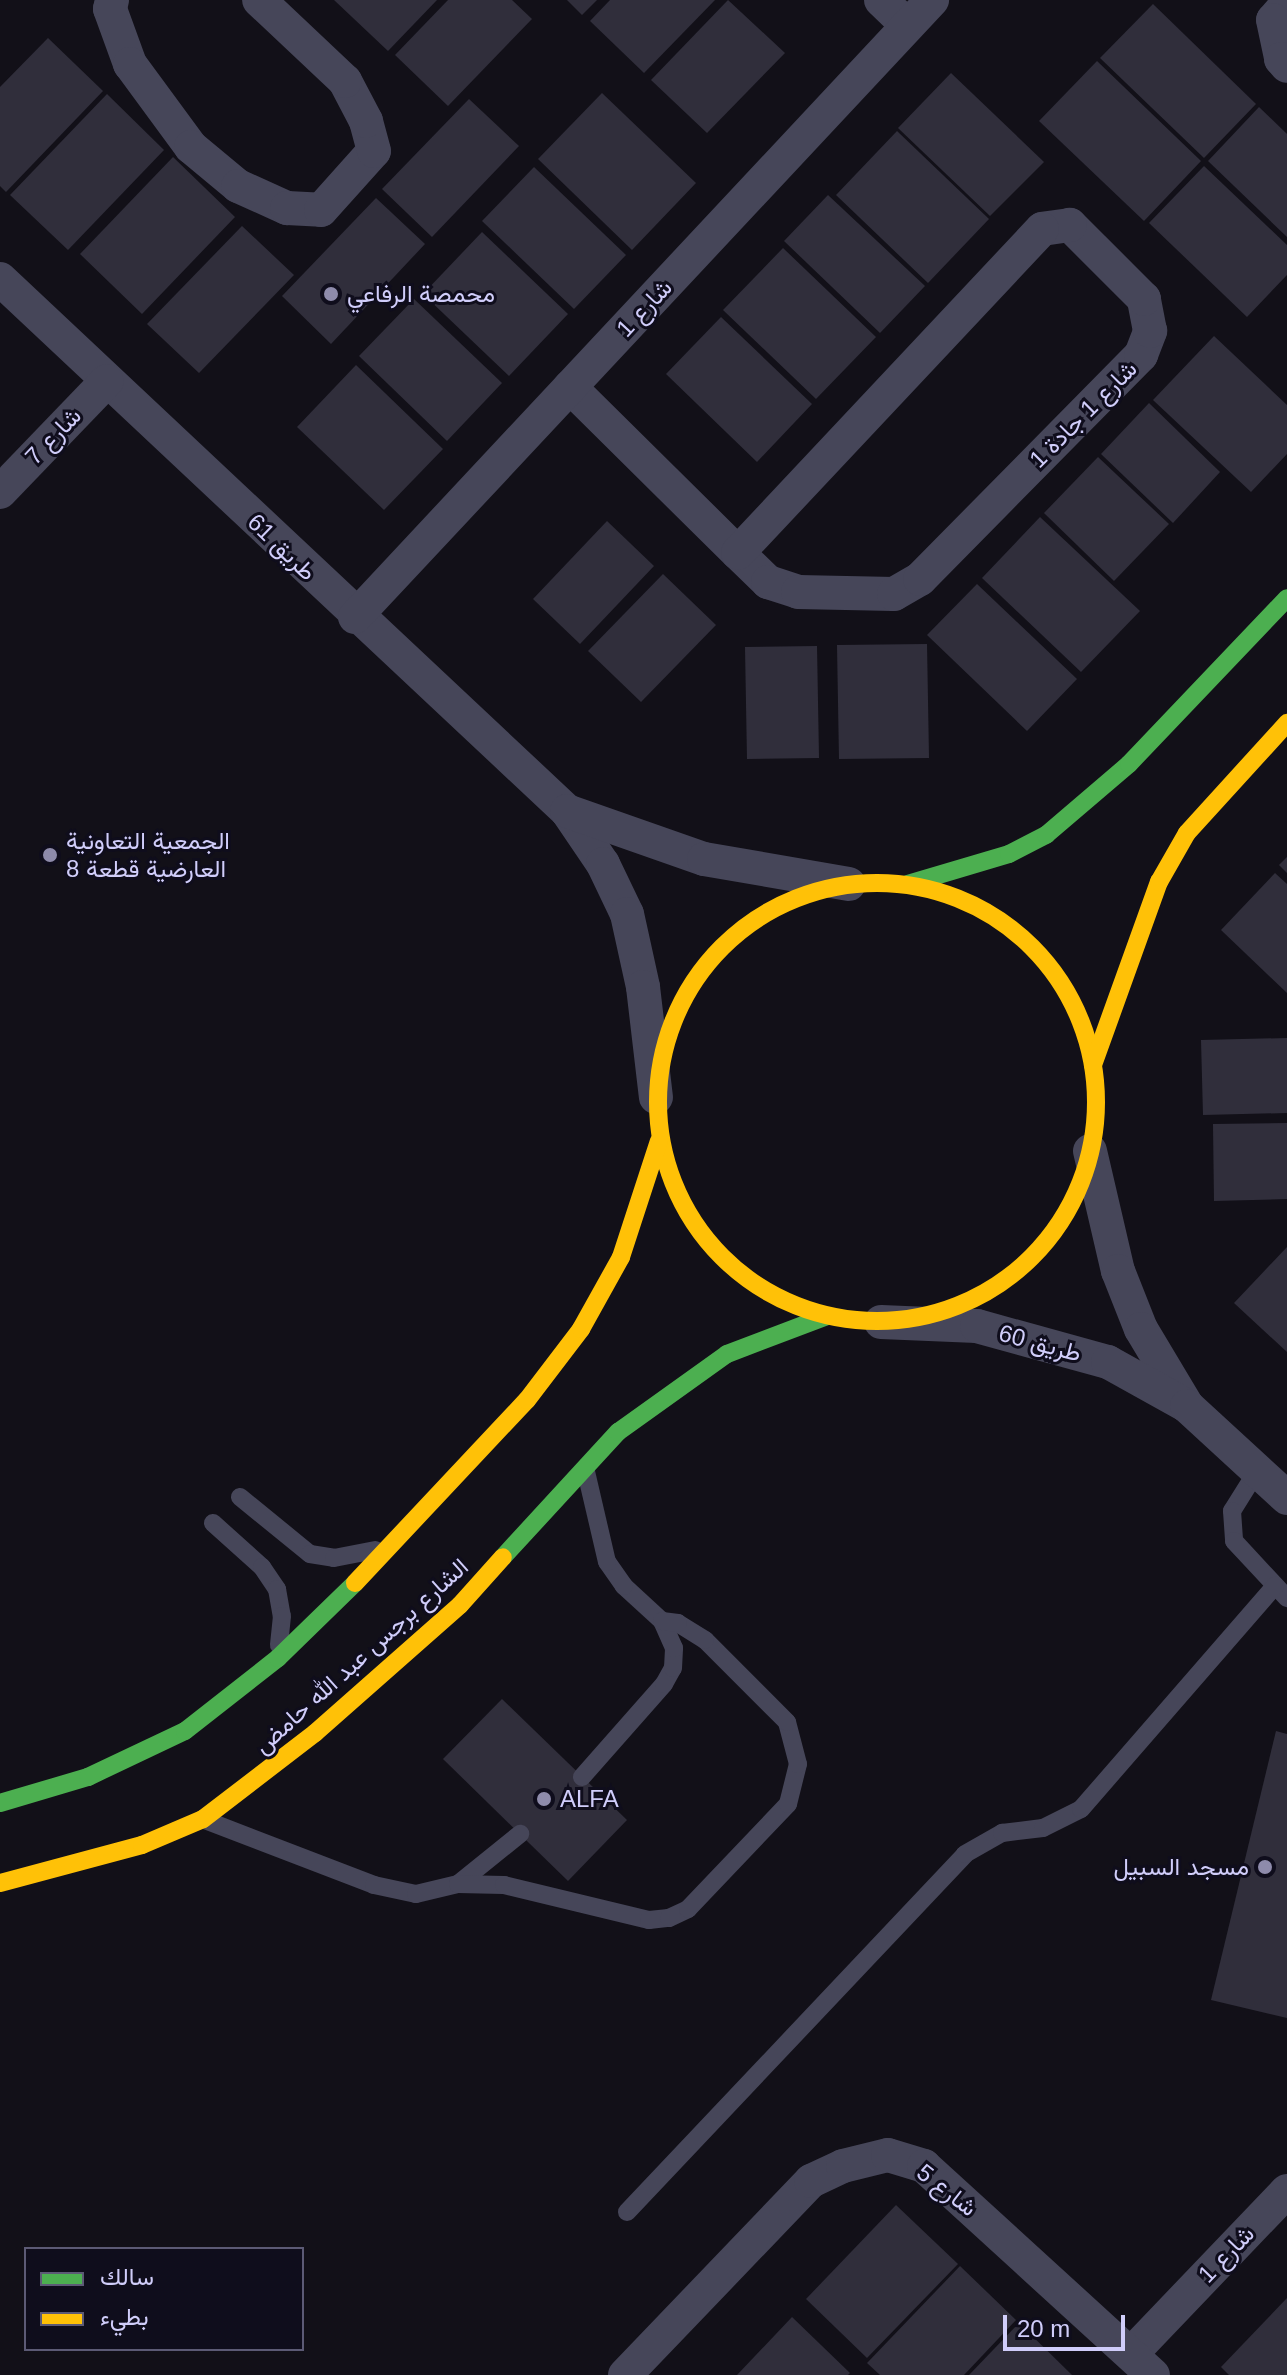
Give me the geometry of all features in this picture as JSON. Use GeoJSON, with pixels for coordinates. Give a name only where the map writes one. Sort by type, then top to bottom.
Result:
{"type":"FeatureCollection","features":[{"type":"Feature","properties":{"kind":"street"},"geometry":{"type":"LineString","coordinates":[[112,0],[110,9],[130,64],[191,147],[238,186],[287,208],[321,210],[374,151],[366,121],[345,81],[259,0]]}},
{"type":"Feature","properties":{"kind":"street"},"geometry":{"type":"LineString","coordinates":[[881,0],[907,25]]}},
{"type":"Feature","properties":{"kind":"street","name":"شارع 1"},"geometry":{"type":"LineString","coordinates":[[355,617],[932,0]]}},
{"type":"Feature","properties":{"kind":"street"},"geometry":{"type":"LineString","coordinates":[[1287,4],[1273,20],[1281,59],[1287,66]]}},
{"type":"Feature","properties":{"kind":"street","name":"شارع 1 جادة 1"},"geometry":{"type":"LineString","coordinates":[[570,387],[738,553],[768,582],[798,592],[894,594],[920,579],[1141,355],[1150,331],[1144,299],[1070,225],[1042,229],[738,553]]}},
{"type":"Feature","properties":{"kind":"street","name":"طريق 61"},"geometry":{"type":"LineString","coordinates":[[0,279],[355,617],[567,811],[603,864],[627,914],[643,987],[656,1097]]}},
{"type":"Feature","properties":{"kind":"street","name":"شارع 7"},"geometry":{"type":"LineString","coordinates":[[0,492],[107,381]]}},
{"type":"Feature","properties":{"kind":"street"},"geometry":{"type":"LineString","coordinates":[[907,885],[1009,854],[1046,835],[1129,764],[1287,598]]}},
{"type":"Feature","properties":{"kind":"street"},"geometry":{"type":"LineString","coordinates":[[1093,1065],[1138,929],[1166,870],[1187,833],[1287,723]]}},
{"type":"Feature","properties":{"kind":"street","name":"طريق 61"},"geometry":{"type":"LineString","coordinates":[[567,811],[704,859],[849,884]]}},
{"type":"Feature","properties":{"kind":"street"},"geometry":{"type":"LineString","coordinates":[[849,884],[907,885],[979,907],[1016,931],[1048,962],[1072,1000],[1093,1065],[1095,1129],[1066,1214],[1040,1249],[1007,1279],[940,1311],[881,1322],[827,1316],[754,1286],[720,1257],[692,1223],[672,1184],[659,1141],[656,1097],[662,1053],[677,1011],[709,961],[765,913],[806,894],[849,884]]}},
{"type":"Feature","properties":{"kind":"street"},"geometry":{"type":"LineString","coordinates":[[0,1803],[88,1777],[185,1731],[278,1658],[397,1542],[527,1400],[581,1329],[621,1257],[659,1141]]}},
{"type":"Feature","properties":{"kind":"street","name":"طريق 60"},"geometry":{"type":"LineString","coordinates":[[1090,1151],[1118,1271],[1141,1329],[1187,1406]]}},
{"type":"Feature","properties":{"kind":"street","name":"الشارع برجس عبد الله حامض"},"geometry":{"type":"LineString","coordinates":[[0,1883],[142,1845],[203,1819],[315,1733],[460,1605],[618,1432],[692,1376],[727,1354],[827,1316]]}},
{"type":"Feature","properties":{"kind":"street","name":"طريق 60"},"geometry":{"type":"LineString","coordinates":[[881,1322],[977,1326],[1108,1362],[1187,1406],[1287,1498]]}},
{"type":"Feature","properties":{"kind":"street","name":"شارع 5"},"geometry":{"type":"LineString","coordinates":[[625,2375],[811,2181],[843,2166],[888,2155],[924,2166],[1143,2364]]}},
{"type":"Feature","properties":{"kind":"street","name":"شارع 1"},"geometry":{"type":"LineString","coordinates":[[1143,2364],[1287,2191]]}},
{"type":"Feature","properties":{"kind":"lane"},"geometry":{"type":"LineString","coordinates":[[582,1777],[673,1668],[674,1648],[662,1621],[624,1586],[607,1562],[585,1469]]}},
{"type":"Feature","properties":{"kind":"lane"},"geometry":{"type":"LineString","coordinates":[[627,2212],[965,1854],[1002,1833],[1043,1828],[1081,1809],[1281,1592],[1240,1553],[1231,1528],[1236,1503],[1257,1471]]}},
{"type":"Feature","properties":{"kind":"lane"},"geometry":{"type":"LineString","coordinates":[[240,1497],[310,1554],[364,1555],[397,1542]]}},
{"type":"Feature","properties":{"kind":"lane"},"geometry":{"type":"LineString","coordinates":[[213,1523],[262,1567],[277,1589],[282,1616],[278,1658]]}},
{"type":"Feature","properties":{"kind":"lane"},"geometry":{"type":"LineString","coordinates":[[203,1819],[374,1885],[416,1894],[458,1884],[504,1885],[649,1920],[669,1918],[688,1909],[788,1804],[798,1764],[787,1722],[705,1640],[678,1623],[662,1621]]}},
{"type":"Feature","properties":{"kind":"lane"},"geometry":{"type":"LineString","coordinates":[[458,1884],[520,1834]]}},
{"type":"Feature","properties":{"kind":"building"},"geometry":{"type":"Polygon","coordinates":[[[334,0],[437,0],[388,51],[334,0]]]}},
{"type":"Feature","properties":{"kind":"building"},"geometry":{"type":"Polygon","coordinates":[[[448,0],[512,0],[532,19],[448,106],[395,55],[448,0]]]}},
{"type":"Feature","properties":{"kind":"building"},"geometry":{"type":"Polygon","coordinates":[[[567,0],[597,0],[582,15],[567,0]]]}},
{"type":"Feature","properties":{"kind":"building"},"geometry":{"type":"Polygon","coordinates":[[[610,0],[715,0],[644,73],[590,21],[610,0]]]}},
{"type":"Feature","properties":{"kind":"building"},"geometry":{"type":"Polygon","coordinates":[[[728,0],[785,53],[707,133],[651,80],[728,0]]]}},
{"type":"Feature","properties":{"kind":"building"},"geometry":{"type":"Polygon","coordinates":[[[1153,4],[1256,104],[1204,158],[1100,58],[1153,4]]]}},
{"type":"Feature","properties":{"kind":"building"},"geometry":{"type":"Polygon","coordinates":[[[48,38],[103,91],[6,192],[0,186],[0,87],[48,38]]]}},
{"type":"Feature","properties":{"kind":"building"},"geometry":{"type":"Polygon","coordinates":[[[1097,61],[1201,161],[1144,221],[1039,121],[1097,61]]]}},
{"type":"Feature","properties":{"kind":"building"},"geometry":{"type":"Polygon","coordinates":[[[951,73],[1044,162],[990,216],[898,128],[951,73]]]}},
{"type":"Feature","properties":{"kind":"building"},"geometry":{"type":"Polygon","coordinates":[[[602,93],[696,183],[632,250],[538,159],[602,93]]]}},
{"type":"Feature","properties":{"kind":"building"},"geometry":{"type":"Polygon","coordinates":[[[107,94],[164,150],[68,250],[10,195],[107,94]]]}},
{"type":"Feature","properties":{"kind":"building"},"geometry":{"type":"Polygon","coordinates":[[[469,99],[519,146],[432,237],[382,189],[469,99]]]}},
{"type":"Feature","properties":{"kind":"building"},"geometry":{"type":"Polygon","coordinates":[[[1259,107],[1287,134],[1287,237],[1208,161],[1259,107]]]}},
{"type":"Feature","properties":{"kind":"building"},"geometry":{"type":"Polygon","coordinates":[[[897,131],[989,219],[928,283],[836,195],[897,131]]]}},
{"type":"Feature","properties":{"kind":"building"},"geometry":{"type":"Polygon","coordinates":[[[173,157],[235,217],[142,314],[80,254],[173,157]]]}},
{"type":"Feature","properties":{"kind":"building"},"geometry":{"type":"Polygon","coordinates":[[[1204,166],[1287,245],[1287,275],[1247,317],[1149,223],[1204,166]]]}},
{"type":"Feature","properties":{"kind":"building"},"geometry":{"type":"Polygon","coordinates":[[[534,167],[626,255],[574,309],[482,221],[534,167]]]}},
{"type":"Feature","properties":{"kind":"building"},"geometry":{"type":"Polygon","coordinates":[[[828,195],[925,286],[880,333],[784,241],[828,195]]]}},
{"type":"Feature","properties":{"kind":"building"},"geometry":{"type":"Polygon","coordinates":[[[376,198],[425,244],[331,344],[282,296],[376,198]]]}},
{"type":"Feature","properties":{"kind":"building"},"geometry":{"type":"Polygon","coordinates":[[[242,226],[294,275],[199,373],[147,324],[242,226]]]}},
{"type":"Feature","properties":{"kind":"building"},"geometry":{"type":"Polygon","coordinates":[[[482,232],[568,314],[509,376],[423,294],[482,232]]]}},
{"type":"Feature","properties":{"kind":"building"},"geometry":{"type":"Polygon","coordinates":[[[783,248],[876,337],[816,399],[723,310],[783,248]]]}},
{"type":"Feature","properties":{"kind":"building"},"geometry":{"type":"Polygon","coordinates":[[[414,299],[502,383],[447,441],[359,356],[414,299]]]}},
{"type":"Feature","properties":{"kind":"building"},"geometry":{"type":"Polygon","coordinates":[[[721,317],[812,404],[757,462],[666,374],[721,317]]]}},
{"type":"Feature","properties":{"kind":"building"},"geometry":{"type":"Polygon","coordinates":[[[1214,336],[1287,405],[1287,454],[1251,492],[1153,400],[1214,336]]]}},
{"type":"Feature","properties":{"kind":"building"},"geometry":{"type":"Polygon","coordinates":[[[356,365],[443,449],[384,510],[297,427],[356,365]]]}},
{"type":"Feature","properties":{"kind":"building"},"geometry":{"type":"Polygon","coordinates":[[[1149,403],[1220,472],[1173,523],[1101,454],[1149,403]]]}},
{"type":"Feature","properties":{"kind":"building"},"geometry":{"type":"Polygon","coordinates":[[[1098,457],[1169,524],[1114,581],[1044,513],[1098,457]]]}},
{"type":"Feature","properties":{"kind":"building"},"geometry":{"type":"Polygon","coordinates":[[[1040,517],[1140,611],[1081,672],[982,578],[1040,517]]]}},
{"type":"Feature","properties":{"kind":"building"},"geometry":{"type":"Polygon","coordinates":[[[607,521],[654,566],[580,644],[533,599],[607,521]]]}},
{"type":"Feature","properties":{"kind":"building"},"geometry":{"type":"Polygon","coordinates":[[[663,574],[716,625],[641,702],[588,651],[663,574]]]}},
{"type":"Feature","properties":{"kind":"building"},"geometry":{"type":"Polygon","coordinates":[[[977,584],[1077,679],[1027,731],[927,635],[977,584]]]}},
{"type":"Feature","properties":{"kind":"building"},"geometry":{"type":"Polygon","coordinates":[[[927,644],[929,758],[839,759],[837,645],[927,644]]]}},
{"type":"Feature","properties":{"kind":"building"},"geometry":{"type":"Polygon","coordinates":[[[817,646],[819,758],[747,759],[745,647],[817,646]]]}},
{"type":"Feature","properties":{"kind":"building"},"geometry":{"type":"Polygon","coordinates":[[[1287,857],[1287,873],[1279,865],[1287,857]]]}},
{"type":"Feature","properties":{"kind":"building"},"geometry":{"type":"Polygon","coordinates":[[[1275,873],[1287,884],[1287,993],[1221,930],[1275,873]]]}},
{"type":"Feature","properties":{"kind":"building"},"geometry":{"type":"Polygon","coordinates":[[[1287,1038],[1287,1113],[1203,1115],[1201,1040],[1287,1038]]]}},
{"type":"Feature","properties":{"kind":"building"},"geometry":{"type":"Polygon","coordinates":[[[1287,1123],[1287,1199],[1214,1201],[1213,1124],[1287,1123]]]}},
{"type":"Feature","properties":{"kind":"building"},"geometry":{"type":"Polygon","coordinates":[[[1287,1247],[1287,1352],[1234,1303],[1287,1247]]]}},
{"type":"Feature","properties":{"kind":"building","name":"ALFA"},"geometry":{"type":"Polygon","coordinates":[[[502,1699],[627,1820],[568,1881],[443,1759],[502,1699]]]}},
{"type":"Feature","properties":{"kind":"building","name":"مسجد السبيل"},"geometry":{"type":"Polygon","coordinates":[[[1276,1731],[1287,1734],[1287,2018],[1211,2000],[1276,1731]]]}},
{"type":"Feature","properties":{"kind":"building"},"geometry":{"type":"Polygon","coordinates":[[[896,2205],[958,2264],[867,2358],[806,2299],[896,2205]]]}},
{"type":"Feature","properties":{"kind":"building"},"geometry":{"type":"Polygon","coordinates":[[[960,2266],[1016,2320],[964,2375],[880,2375],[867,2363],[960,2266]]]}},
{"type":"Feature","properties":{"kind":"building"},"geometry":{"type":"Polygon","coordinates":[[[1287,2298],[1287,2375],[1229,2375],[1221,2367],[1287,2298]]]}},
{"type":"Feature","properties":{"kind":"building"},"geometry":{"type":"Polygon","coordinates":[[[792,2317],[850,2373],[848,2375],[737,2375],[792,2317]]]}},
{"type":"Feature","properties":{"kind":"building"},"geometry":{"type":"Polygon","coordinates":[[[1019,2323],[1072,2375],[969,2375],[1019,2323]]]}},
{"type":"Feature","properties":{"kind":"traffic: fast"},"geometry":{"type":"LineString","coordinates":[[908,884],[1009,854],[1046,835],[1129,764],[1287,598]]}},
{"type":"Feature","properties":{"kind":"traffic: fast"},"geometry":{"type":"LineString","coordinates":[[503,1557],[618,1432],[727,1354],[827,1316]]}},
{"type":"Feature","properties":{"kind":"traffic: fast"},"geometry":{"type":"LineString","coordinates":[[0,1803],[88,1777],[185,1731],[278,1658],[355,1583]]}},
{"type":"Feature","properties":{"kind":"traffic: slow"},"geometry":{"type":"LineString","coordinates":[[1093,1065],[1159,882],[1187,833],[1287,723]]}},
{"type":"Feature","properties":{"kind":"traffic: slow"},"geometry":{"type":"LineString","coordinates":[[877,883],[920,887],[961,899],[999,920],[1032,947],[1059,980],[1080,1018],[1092,1059],[1096,1102],[1092,1145],[1080,1186],[1059,1224],[1032,1257],[999,1284],[961,1305],[920,1317],[877,1321],[834,1317],[793,1305],[755,1284],[722,1257],[695,1224],[674,1186],[662,1145],[658,1102],[662,1059],[674,1018],[695,980],[722,947],[755,920],[793,899],[834,887],[877,883]]}},
{"type":"Feature","properties":{"kind":"traffic: slow"},"geometry":{"type":"LineString","coordinates":[[355,1583],[527,1400],[581,1329],[621,1257],[659,1141]]}},
{"type":"Feature","properties":{"kind":"traffic: slow"},"geometry":{"type":"LineString","coordinates":[[0,1883],[142,1845],[203,1819],[315,1733],[460,1605],[503,1557]]}},
{"type":"Feature","properties":{"kind":"place","name":"محمصة الرفاعي"},"geometry":{"type":"Point","coordinates":[331,294]}},
{"type":"Feature","properties":{"kind":"place","name":"الجمعية التعاونية العارضية قطعة 8"},"geometry":{"type":"Point","coordinates":[50,855]}},
{"type":"Feature","properties":{"kind":"place","name":"ALFA"},"geometry":{"type":"Point","coordinates":[544,1799]}},
{"type":"Feature","properties":{"kind":"place","name":"مسجد السبيل"},"geometry":{"type":"Point","coordinates":[1265,1867]}}]}
